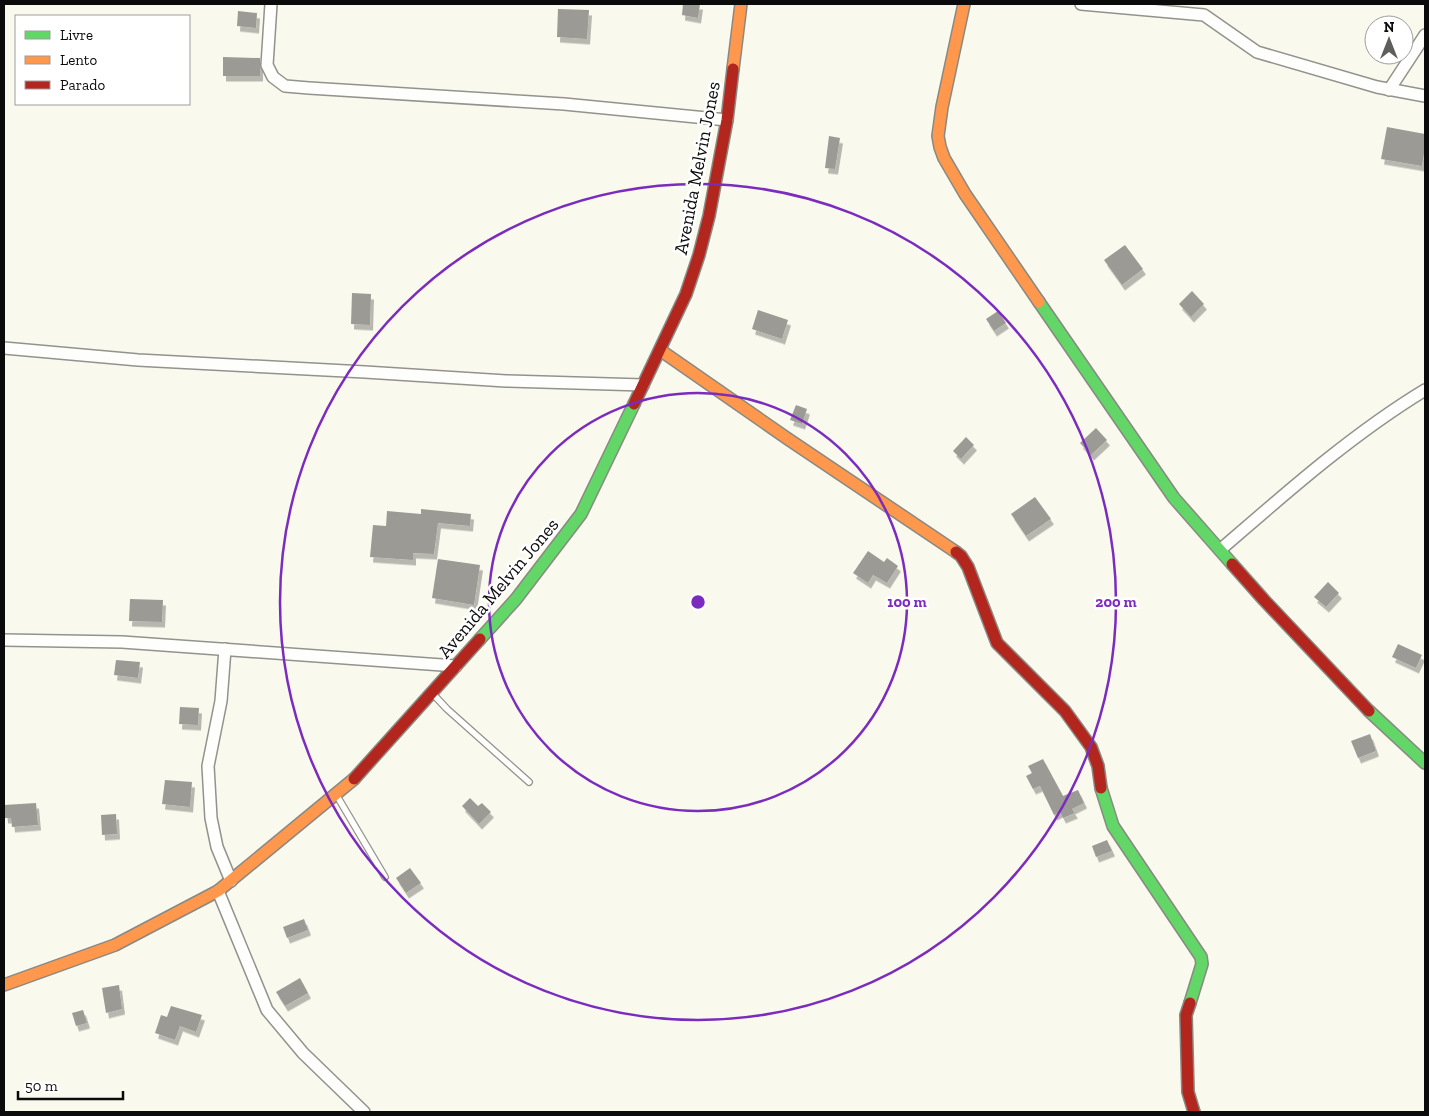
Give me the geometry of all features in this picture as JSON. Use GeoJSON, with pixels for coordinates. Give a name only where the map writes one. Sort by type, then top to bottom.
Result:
{"type":"FeatureCollection","features":[{"type":"Feature","properties":{"kind":"street"},"geometry":{"type":"LineString","coordinates":[[271,4],[267,65],[273,77],[285,86],[564,104],[728,120]]}},
{"type":"Feature","properties":{"kind":"street","name":"Avenida Melvin Jones"},"geometry":{"type":"LineString","coordinates":[[4,985],[115,944],[218,891],[231,881],[359,775],[516,599],[581,514],[686,294],[699,255],[709,216],[728,120],[741,4]]}},
{"type":"Feature","properties":{"kind":"street"},"geometry":{"type":"LineString","coordinates":[[964,4],[939,123],[940,147],[944,158],[965,194],[1174,498],[1264,600],[1361,703],[1425,762]]}},
{"type":"Feature","properties":{"kind":"street"},"geometry":{"type":"LineString","coordinates":[[1082,4],[1204,15],[1257,52],[1377,87],[1425,96]]}},
{"type":"Feature","properties":{"kind":"street"},"geometry":{"type":"LineString","coordinates":[[1389,90],[1425,35]]}},
{"type":"Feature","properties":{"kind":"street"},"geometry":{"type":"LineString","coordinates":[[4,348],[138,360],[506,381],[643,385]]}},
{"type":"Feature","properties":{"kind":"street"},"geometry":{"type":"LineString","coordinates":[[660,350],[961,556],[976,586],[997,642],[1065,711],[1092,747],[1098,766],[1102,793],[1113,826],[1201,957],[1202,964],[1186,1015],[1188,1092],[1194,1112]]}},
{"type":"Feature","properties":{"kind":"street"},"geometry":{"type":"LineString","coordinates":[[1220,550],[1314,469],[1397,407],[1425,390]]}},
{"type":"Feature","properties":{"kind":"street"},"geometry":{"type":"LineString","coordinates":[[4,640],[122,642],[456,666]]}},
{"type":"Feature","properties":{"kind":"street"},"geometry":{"type":"LineString","coordinates":[[225,650],[221,701],[208,766],[211,818],[217,847],[231,881]]}},
{"type":"Feature","properties":{"kind":"street"},"geometry":{"type":"LineString","coordinates":[[218,891],[267,1010],[303,1053],[364,1112]]}},
{"type":"Feature","properties":{"kind":"lane"},"geometry":{"type":"LineString","coordinates":[[432,693],[529,782]]}},
{"type":"Feature","properties":{"kind":"lane"},"geometry":{"type":"LineString","coordinates":[[336,794],[385,877]]}},
{"type":"Feature","properties":{"kind":"building"},"geometry":{"type":"Polygon","coordinates":[[[683,4],[700,4],[698,18],[682,15],[683,4]]]}},
{"type":"Feature","properties":{"kind":"building"},"geometry":{"type":"Polygon","coordinates":[[[558,9],[589,10],[587,39],[557,37],[558,9]]]}},
{"type":"Feature","properties":{"kind":"building"},"geometry":{"type":"Polygon","coordinates":[[[238,11],[257,13],[256,28],[237,26],[238,11]]]}},
{"type":"Feature","properties":{"kind":"building"},"geometry":{"type":"Polygon","coordinates":[[[223,57],[260,58],[260,76],[223,76],[223,57]]]}},
{"type":"Feature","properties":{"kind":"building"},"geometry":{"type":"Polygon","coordinates":[[[1387,127],[1425,134],[1422,166],[1381,159],[1387,127]]]}},
{"type":"Feature","properties":{"kind":"building"},"geometry":{"type":"Polygon","coordinates":[[[829,136],[840,138],[835,169],[825,168],[829,136]]]}},
{"type":"Feature","properties":{"kind":"building"},"geometry":{"type":"Polygon","coordinates":[[[1125,245],[1143,269],[1122,285],[1104,260],[1125,245]]]}},
{"type":"Feature","properties":{"kind":"building"},"geometry":{"type":"Polygon","coordinates":[[[1192,291],[1204,304],[1191,317],[1179,304],[1192,291]]]}},
{"type":"Feature","properties":{"kind":"building"},"geometry":{"type":"Polygon","coordinates":[[[352,293],[371,294],[370,325],[351,324],[352,293]]]}},
{"type":"Feature","properties":{"kind":"building"},"geometry":{"type":"Polygon","coordinates":[[[758,310],[788,320],[782,339],[752,329],[758,310]]]}},
{"type":"Feature","properties":{"kind":"building"},"geometry":{"type":"Polygon","coordinates":[[[998,311],[1006,323],[994,331],[986,319],[998,311]]]}},
{"type":"Feature","properties":{"kind":"building"},"geometry":{"type":"Polygon","coordinates":[[[796,405],[807,409],[802,424],[790,420],[796,405]]]}},
{"type":"Feature","properties":{"kind":"building"},"geometry":{"type":"Polygon","coordinates":[[[1096,428],[1107,440],[1091,455],[1080,443],[1096,428]]]}},
{"type":"Feature","properties":{"kind":"building"},"geometry":{"type":"Polygon","coordinates":[[[966,437],[974,445],[961,459],[953,451],[966,437]]]}},
{"type":"Feature","properties":{"kind":"building"},"geometry":{"type":"Polygon","coordinates":[[[1035,497],[1051,519],[1026,536],[1011,514],[1035,497]]]}},
{"type":"Feature","properties":{"kind":"building"},"geometry":{"type":"Polygon","coordinates":[[[421,509],[471,514],[470,526],[438,523],[434,554],[413,553],[413,560],[370,557],[373,525],[386,526],[387,511],[421,514],[421,509]]]}},
{"type":"Feature","properties":{"kind":"building"},"geometry":{"type":"Polygon","coordinates":[[[868,551],[884,562],[887,558],[898,566],[887,583],[873,575],[868,583],[853,573],[868,551]]]}},
{"type":"Feature","properties":{"kind":"building"},"geometry":{"type":"Polygon","coordinates":[[[438,559],[480,565],[474,605],[432,598],[438,559]]]}},
{"type":"Feature","properties":{"kind":"building"},"geometry":{"type":"Polygon","coordinates":[[[1328,582],[1339,593],[1326,607],[1314,597],[1328,582]]]}},
{"type":"Feature","properties":{"kind":"building"},"geometry":{"type":"Polygon","coordinates":[[[130,599],[163,600],[162,622],[129,621],[130,599]]]}},
{"type":"Feature","properties":{"kind":"building"},"geometry":{"type":"Polygon","coordinates":[[[1398,644],[1422,655],[1416,668],[1392,657],[1398,644]]]}},
{"type":"Feature","properties":{"kind":"building"},"geometry":{"type":"Polygon","coordinates":[[[116,660],[140,662],[138,678],[114,675],[116,660]]]}},
{"type":"Feature","properties":{"kind":"building"},"geometry":{"type":"Polygon","coordinates":[[[180,707],[199,708],[198,725],[179,724],[180,707]]]}},
{"type":"Feature","properties":{"kind":"building"},"geometry":{"type":"Polygon","coordinates":[[[1370,734],[1376,751],[1358,758],[1351,741],[1370,734]]]}},
{"type":"Feature","properties":{"kind":"building"},"geometry":{"type":"Polygon","coordinates":[[[1043,759],[1063,796],[1078,790],[1084,803],[1072,809],[1075,813],[1063,818],[1060,812],[1054,815],[1040,786],[1033,789],[1026,776],[1032,773],[1028,766],[1043,759]]]}},
{"type":"Feature","properties":{"kind":"building"},"geometry":{"type":"Polygon","coordinates":[[[165,780],[192,782],[190,807],[162,804],[165,780]]]}},
{"type":"Feature","properties":{"kind":"building"},"geometry":{"type":"Polygon","coordinates":[[[470,798],[478,806],[482,803],[491,812],[479,824],[462,806],[470,798]]]}},
{"type":"Feature","properties":{"kind":"building"},"geometry":{"type":"Polygon","coordinates":[[[36,803],[38,825],[12,827],[11,818],[5,818],[4,805],[36,803]]]}},
{"type":"Feature","properties":{"kind":"building"},"geometry":{"type":"Polygon","coordinates":[[[116,814],[117,834],[102,835],[101,815],[116,814]]]}},
{"type":"Feature","properties":{"kind":"building"},"geometry":{"type":"Polygon","coordinates":[[[1107,840],[1112,851],[1096,857],[1092,846],[1107,840]]]}},
{"type":"Feature","properties":{"kind":"building"},"geometry":{"type":"Polygon","coordinates":[[[410,868],[421,883],[406,893],[396,878],[410,868]]]}},
{"type":"Feature","properties":{"kind":"building"},"geometry":{"type":"Polygon","coordinates":[[[304,919],[308,930],[287,938],[283,927],[304,919]]]}},
{"type":"Feature","properties":{"kind":"building"},"geometry":{"type":"Polygon","coordinates":[[[300,978],[308,993],[285,1006],[276,992],[300,978]]]}},
{"type":"Feature","properties":{"kind":"building"},"geometry":{"type":"Polygon","coordinates":[[[119,985],[122,1009],[106,1013],[102,988],[119,985]]]}},
{"type":"Feature","properties":{"kind":"building"},"geometry":{"type":"Polygon","coordinates":[[[171,1006],[202,1015],[196,1032],[180,1026],[175,1040],[155,1033],[161,1015],[167,1017],[171,1006]]]}},
{"type":"Feature","properties":{"kind":"building"},"geometry":{"type":"Polygon","coordinates":[[[83,1010],[87,1023],[76,1026],[72,1013],[83,1010]]]}},
{"type":"Feature","properties":{"kind":"traffic: fast"},"geometry":{"type":"LineString","coordinates":[[1039,302],[1174,498],[1232,564]]}},
{"type":"Feature","properties":{"kind":"traffic: fast"},"geometry":{"type":"LineString","coordinates":[[480,639],[516,599],[581,514],[634,404]]}},
{"type":"Feature","properties":{"kind":"traffic: fast"},"geometry":{"type":"LineString","coordinates":[[1369,711],[1425,763]]}},
{"type":"Feature","properties":{"kind":"traffic: fast"},"geometry":{"type":"LineString","coordinates":[[1101,788],[1113,826],[1201,957],[1202,964],[1190,1003]]}},
{"type":"Feature","properties":{"kind":"traffic: slow"},"geometry":{"type":"LineString","coordinates":[[733,69],[741,4]]}},
{"type":"Feature","properties":{"kind":"traffic: slow"},"geometry":{"type":"LineString","coordinates":[[964,4],[942,107],[938,136],[940,147],[944,158],[965,194],[1039,302]]}},
{"type":"Feature","properties":{"kind":"traffic: slow"},"geometry":{"type":"LineString","coordinates":[[660,350],[956,552]]}},
{"type":"Feature","properties":{"kind":"traffic: slow"},"geometry":{"type":"LineString","coordinates":[[4,985],[115,945],[218,891],[354,779]]}},
{"type":"Feature","properties":{"kind":"traffic: jam"},"geometry":{"type":"LineString","coordinates":[[634,404],[686,294],[699,255],[709,216],[727,120],[733,69]]}},
{"type":"Feature","properties":{"kind":"traffic: jam"},"geometry":{"type":"LineString","coordinates":[[956,552],[968,567],[997,643],[1065,711],[1091,747],[1098,766],[1101,788]]}},
{"type":"Feature","properties":{"kind":"traffic: jam"},"geometry":{"type":"LineString","coordinates":[[1232,564],[1369,711]]}},
{"type":"Feature","properties":{"kind":"traffic: jam"},"geometry":{"type":"LineString","coordinates":[[354,779],[480,639]]}},
{"type":"Feature","properties":{"kind":"traffic: jam"},"geometry":{"type":"LineString","coordinates":[[1190,1003],[1186,1015],[1188,1092],[1194,1112]]}}]}
